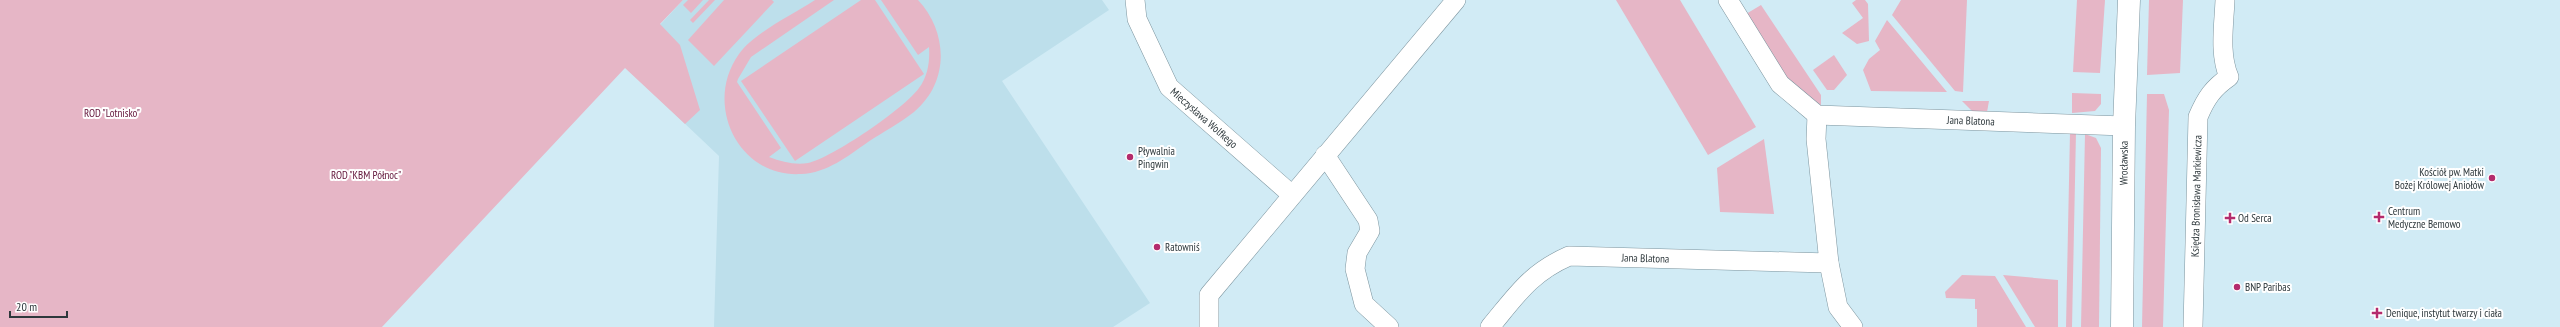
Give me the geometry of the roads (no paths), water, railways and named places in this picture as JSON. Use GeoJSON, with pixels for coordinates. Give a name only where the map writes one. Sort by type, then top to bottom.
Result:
{"type":"FeatureCollection","features":[{"type":"Feature","properties":{"kind":"street","name":"Mieczysława Wolfkego"},"geometry":{"type":"LineString","coordinates":[[1135,0],[1137,19],[1169,87],[1292,195]]}},
{"type":"Feature","properties":{"kind":"street"},"geometry":{"type":"LineString","coordinates":[[1209,327],[1209,296],[1325,155],[1456,0]]}},
{"type":"Feature","properties":{"kind":"street"},"geometry":{"type":"LineString","coordinates":[[1728,0],[1780,84],[1817,115],[1816,139],[1829,263],[1838,307],[1853,327]]}},
{"type":"Feature","properties":{"kind":"street","name":"Wrocławska"},"geometry":{"type":"LineString","coordinates":[[2122,327],[2124,126],[2129,0]]}},
{"type":"Feature","properties":{"kind":"street","name":"Księdza Bronisława Markiewicza"},"geometry":{"type":"LineString","coordinates":[[2193,327],[2198,117],[2206,99],[2214,87],[2229,77],[2224,66],[2223,53],[2225,0]]}},
{"type":"Feature","properties":{"kind":"street","name":"Jana Blatona"},"geometry":{"type":"LineString","coordinates":[[1817,115],[2124,126]]}},
{"type":"Feature","properties":{"kind":"street"},"geometry":{"type":"LineString","coordinates":[[1325,155],[1368,220],[1370,230],[1357,253],[1355,269],[1364,304],[1389,327]]}},
{"type":"Feature","properties":{"kind":"street","name":"Jana Blatona"},"geometry":{"type":"LineString","coordinates":[[1490,327],[1527,282],[1542,269],[1568,256],[1829,263]]}},
{"type":"Feature","properties":{"kind":"place","name":"Pływalnia Pingwin"},"geometry":{"type":"Point","coordinates":[1130,157]}},
{"type":"Feature","properties":{"kind":"place","name":"Kościół pw. Matki Bożej Królowej Aniołów"},"geometry":{"type":"Point","coordinates":[2492,178]}},
{"type":"Feature","properties":{"kind":"place","name":"Centrum Medyczne Bemowo"},"geometry":{"type":"Point","coordinates":[2379,217]}},
{"type":"Feature","properties":{"kind":"place","name":"Od Serca"},"geometry":{"type":"Point","coordinates":[2230,218]}},
{"type":"Feature","properties":{"kind":"place","name":"Ratowniś"},"geometry":{"type":"Point","coordinates":[1157,247]}},
{"type":"Feature","properties":{"kind":"place","name":"BNP Paribas"},"geometry":{"type":"Point","coordinates":[2237,287]}},
{"type":"Feature","properties":{"kind":"place","name":"Denique, instytut twarzy i ciała"},"geometry":{"type":"Point","coordinates":[2377,313]}},
{"type":"Feature","properties":{"kind":"park label","name":"ROD \"Lotnisko\""},"geometry":{"type":"Point","coordinates":[112,113]}},
{"type":"Feature","properties":{"kind":"park label","name":"ROD \"KBM Północ\""},"geometry":{"type":"Point","coordinates":[366,175]}}]}
